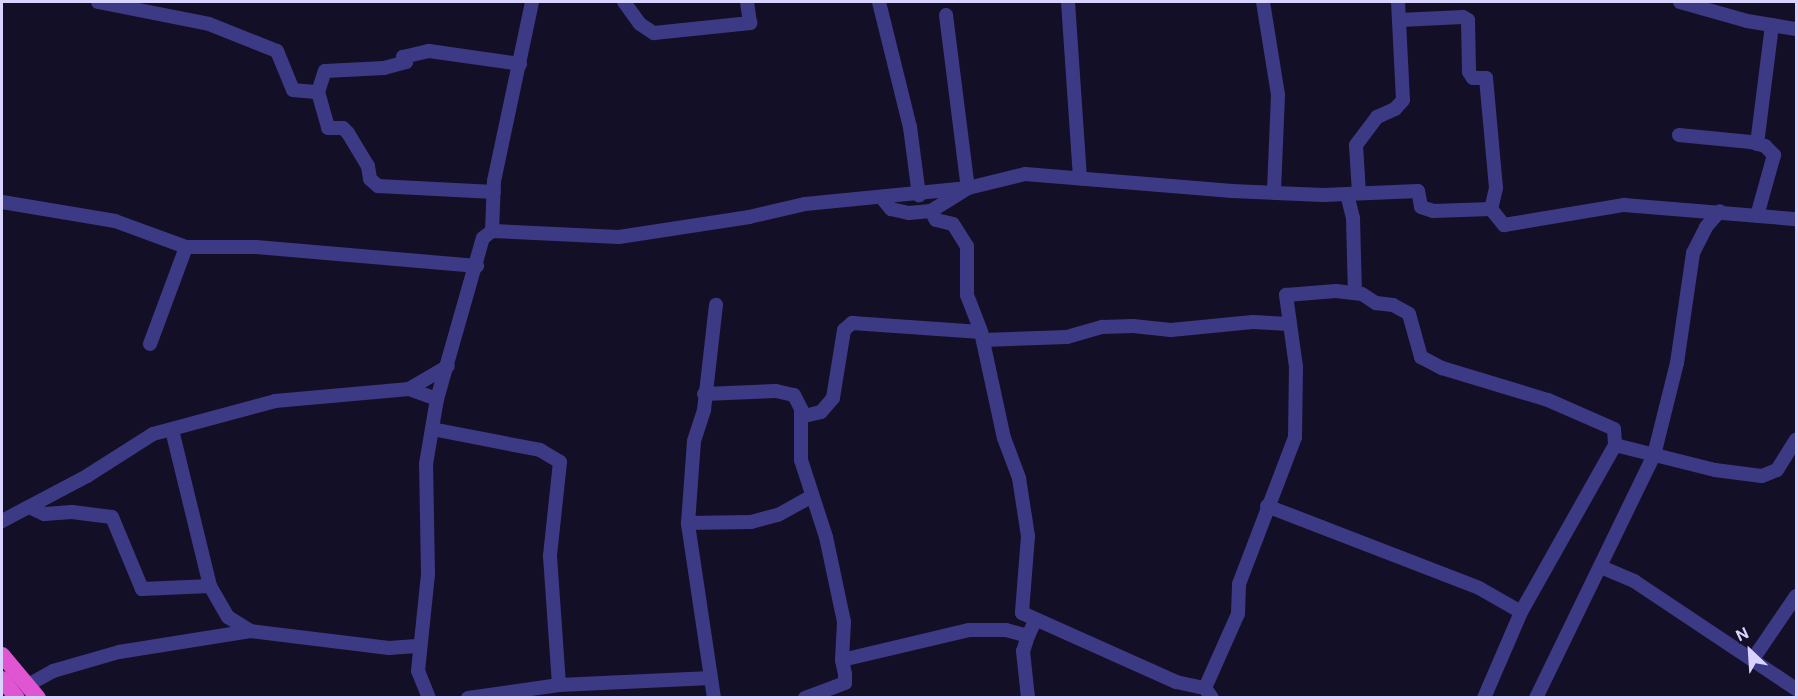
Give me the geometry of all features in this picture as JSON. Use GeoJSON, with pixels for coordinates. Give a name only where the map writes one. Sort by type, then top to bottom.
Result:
{"type":"FeatureCollection","features":[{"type":"Feature","properties":{"kind":"highway"},"geometry":{"type":"LineString","coordinates":[[2,655],[28,693]]}},
{"type":"Feature","properties":{"kind":"highway"},"geometry":{"type":"LineString","coordinates":[[2,679],[28,693]]}},
{"type":"Feature","properties":{"kind":"street"},"geometry":{"type":"LineString","coordinates":[[98,2],[209,24],[254,40],[277,51],[293,90],[318,92]]}},
{"type":"Feature","properties":{"kind":"street"},"geometry":{"type":"LineString","coordinates":[[492,231],[494,192],[532,2]]}},
{"type":"Feature","properties":{"kind":"street"},"geometry":{"type":"LineString","coordinates":[[624,2],[640,24],[654,33],[750,23],[747,2]]}},
{"type":"Feature","properties":{"kind":"street"},"geometry":{"type":"LineString","coordinates":[[879,2],[909,127],[919,195]]}},
{"type":"Feature","properties":{"kind":"street"},"geometry":{"type":"LineString","coordinates":[[1068,2],[1080,178]]}},
{"type":"Feature","properties":{"kind":"street"},"geometry":{"type":"LineString","coordinates":[[1263,2],[1278,95],[1274,191]]}},
{"type":"Feature","properties":{"kind":"street"},"geometry":{"type":"LineString","coordinates":[[1355,293],[1353,194],[1356,145],[1377,117],[1395,109],[1402,100],[1398,2]]}},
{"type":"Feature","properties":{"kind":"street"},"geometry":{"type":"LineString","coordinates":[[1680,2],[1797,29]]}},
{"type":"Feature","properties":{"kind":"street"},"geometry":{"type":"LineString","coordinates":[[946,15],[968,188]]}},
{"type":"Feature","properties":{"kind":"street"},"geometry":{"type":"LineString","coordinates":[[1400,20],[1463,17],[1468,20],[1468,72],[1473,78],[1486,78],[1496,188],[1491,209]]}},
{"type":"Feature","properties":{"kind":"street"},"geometry":{"type":"LineString","coordinates":[[1756,144],[1772,25]]}},
{"type":"Feature","properties":{"kind":"street"},"geometry":{"type":"LineString","coordinates":[[494,192],[378,186],[369,179],[368,166],[348,133],[343,128],[328,128],[318,92],[325,71],[384,68],[406,62],[403,57],[429,51],[520,64]]}},
{"type":"Feature","properties":{"kind":"street"},"geometry":{"type":"LineString","coordinates":[[1679,135],[1756,144],[1774,154],[1757,216]]}},
{"type":"Feature","properties":{"kind":"street"},"geometry":{"type":"LineString","coordinates":[[429,698],[418,671],[428,575],[426,464],[437,399],[477,266],[483,238],[492,231],[619,237],[749,217],[805,204],[919,195],[968,188],[1024,174],[1274,191],[1353,194],[1418,191],[1421,207],[1432,211],[1491,209]]}},
{"type":"Feature","properties":{"kind":"street"},"geometry":{"type":"LineString","coordinates":[[881,197],[891,209],[909,213],[931,211],[968,188]]}},
{"type":"Feature","properties":{"kind":"street"},"geometry":{"type":"LineString","coordinates":[[2,202],[115,221],[186,247],[256,247],[477,266]]}},
{"type":"Feature","properties":{"kind":"street"},"geometry":{"type":"LineString","coordinates":[[1491,209],[1504,225],[1624,205],[1797,219]]}},
{"type":"Feature","properties":{"kind":"street"},"geometry":{"type":"LineString","coordinates":[[931,211],[936,220],[953,224],[964,237],[967,246],[967,295],[982,336],[1004,438],[1019,478],[1028,536],[1022,613],[1006,630]]}},
{"type":"Feature","properties":{"kind":"street"},"geometry":{"type":"LineString","coordinates":[[1536,698],[1654,455],[1677,363],[1693,254],[1706,227],[1720,211]]}},
{"type":"Feature","properties":{"kind":"street"},"geometry":{"type":"LineString","coordinates":[[150,344],[186,247]]}},
{"type":"Feature","properties":{"kind":"street"},"geometry":{"type":"LineString","coordinates":[[1022,613],[1035,621],[1109,649],[1176,682],[1208,693],[1238,614],[1239,584],[1295,437],[1298,405],[1286,296],[1355,293],[1393,305],[1409,314],[1421,357],[1442,368],[1548,400],[1614,429],[1616,445],[1521,612],[1484,698]]}},
{"type":"Feature","properties":{"kind":"street"},"geometry":{"type":"LineString","coordinates":[[714,698],[688,523],[694,441],[704,394],[716,304]]}},
{"type":"Feature","properties":{"kind":"street"},"geometry":{"type":"LineString","coordinates":[[804,416],[821,411],[834,398],[844,330],[852,323],[982,336],[1067,337],[1113,327],[1171,330],[1253,322],[1290,324]]}},
{"type":"Feature","properties":{"kind":"street"},"geometry":{"type":"LineString","coordinates":[[409,389],[448,366]]}},
{"type":"Feature","properties":{"kind":"street"},"geometry":{"type":"LineString","coordinates":[[2,521],[153,434],[275,401],[409,389],[437,399]]}},
{"type":"Feature","properties":{"kind":"street"},"geometry":{"type":"LineString","coordinates":[[704,394],[783,392],[794,395],[804,416],[801,460],[813,496],[844,622],[842,660],[845,683],[805,698]]}},
{"type":"Feature","properties":{"kind":"street"},"geometry":{"type":"LineString","coordinates":[[432,429],[540,450],[560,462],[550,556],[560,684]]}},
{"type":"Feature","properties":{"kind":"street"},"geometry":{"type":"LineString","coordinates":[[172,430],[210,586],[228,617],[250,632]]}},
{"type":"Feature","properties":{"kind":"street"},"geometry":{"type":"LineString","coordinates":[[1616,445],[1740,475],[1762,476],[1777,470],[1793,455],[1797,439]]}},
{"type":"Feature","properties":{"kind":"street"},"geometry":{"type":"LineString","coordinates":[[688,523],[751,522],[778,515],[813,496]]}},
{"type":"Feature","properties":{"kind":"street"},"geometry":{"type":"LineString","coordinates":[[1267,506],[1479,588],[1521,612]]}},
{"type":"Feature","properties":{"kind":"street"},"geometry":{"type":"LineString","coordinates":[[29,507],[44,514],[72,512],[112,517],[142,588],[210,586]]}},
{"type":"Feature","properties":{"kind":"street"},"geometry":{"type":"LineString","coordinates":[[1601,567],[1634,581],[1797,690]]}},
{"type":"Feature","properties":{"kind":"street"},"geometry":{"type":"LineString","coordinates":[[1753,659],[1797,596]]}},
{"type":"Feature","properties":{"kind":"street"},"geometry":{"type":"LineString","coordinates":[[1028,698],[1023,651],[1035,621]]}},
{"type":"Feature","properties":{"kind":"street"},"geometry":{"type":"LineString","coordinates":[[842,660],[969,630],[1006,630],[1028,636]]}},
{"type":"Feature","properties":{"kind":"street"},"geometry":{"type":"LineString","coordinates":[[28,693],[53,671],[119,652],[250,632],[389,648],[420,646]]}},
{"type":"Feature","properties":{"kind":"street"},"geometry":{"type":"LineString","coordinates":[[468,698],[560,684],[711,678]]}}]}
